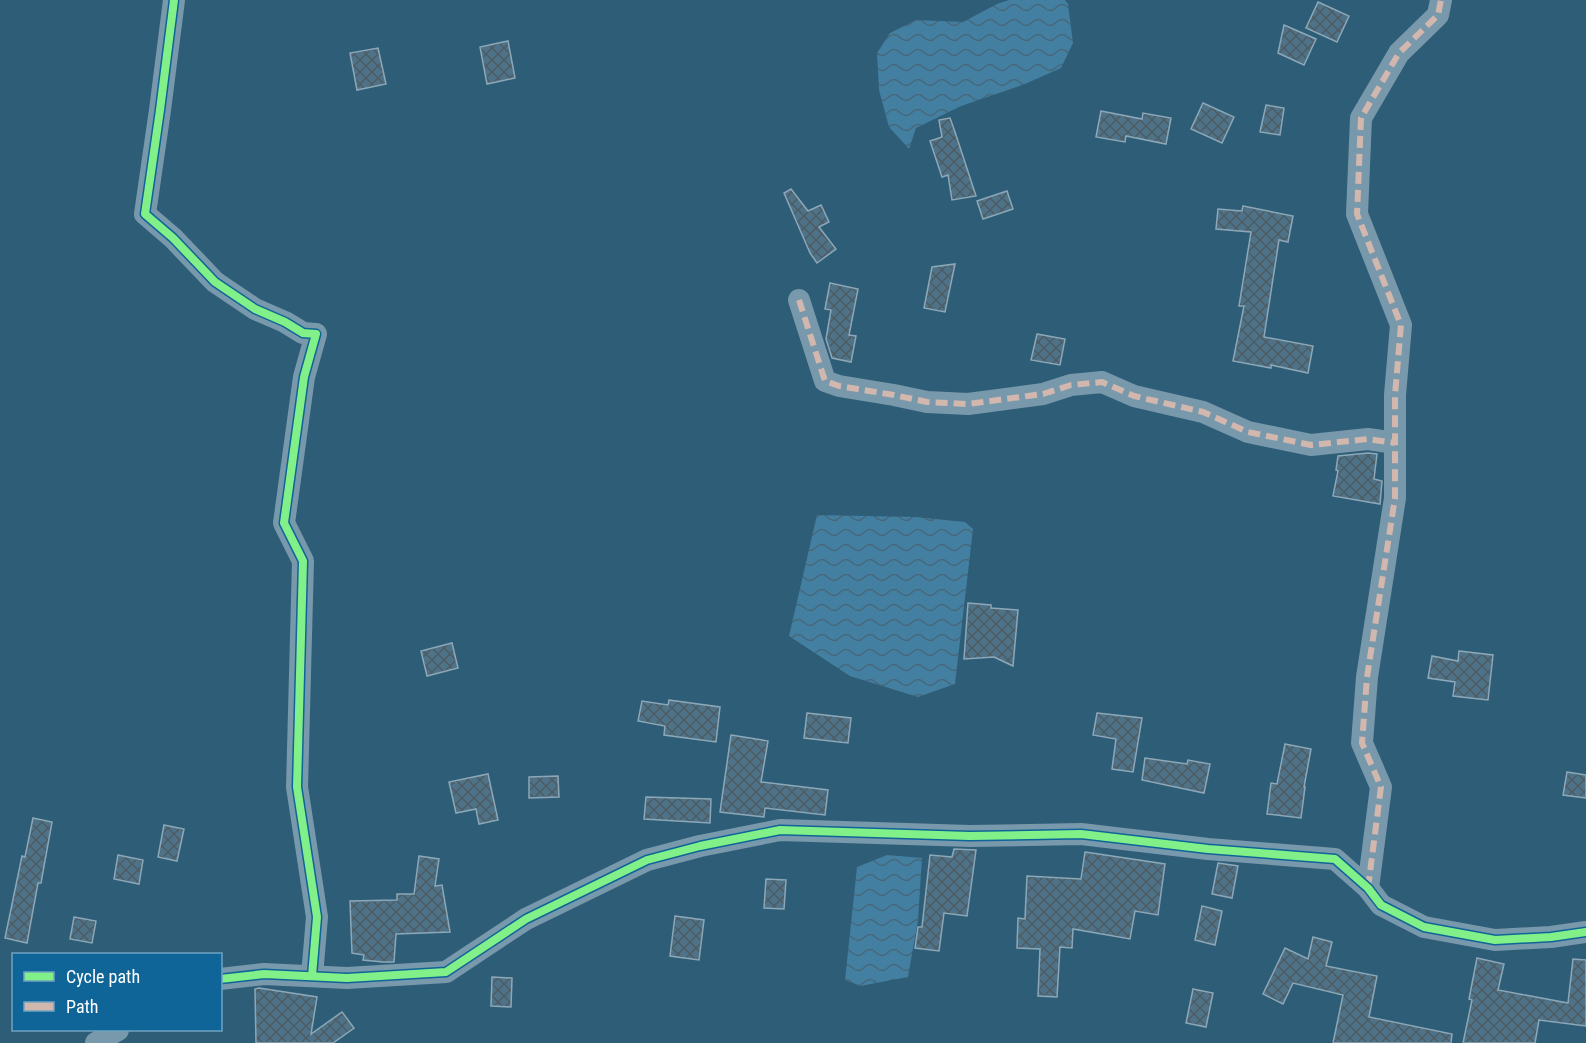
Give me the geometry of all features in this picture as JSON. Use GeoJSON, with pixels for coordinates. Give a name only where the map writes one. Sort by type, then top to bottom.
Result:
{"type":"FeatureCollection","features":[{"type":"Feature","properties":{"kind":"street"},"geometry":{"type":"LineString","coordinates":[[174,0],[145,214],[173,238],[214,282],[255,309],[303,333],[315,334],[304,377],[284,523],[303,561],[297,787],[317,917],[312,976]]}},
{"type":"Feature","properties":{"kind":"street"},"geometry":{"type":"LineString","coordinates":[[1368,888],[1381,787],[1362,743],[1367,677],[1395,498],[1395,395],[1401,325],[1356,214],[1361,118],[1399,53],[1438,15],[1441,0]]}},
{"type":"Feature","properties":{"kind":"street"},"geometry":{"type":"LineString","coordinates":[[799,300],[825,381],[840,386],[927,402],[968,404],[1043,394],[1071,385],[1102,382],[1134,396],[1203,412],[1248,432],[1311,445],[1368,439],[1395,443]]}},
{"type":"Feature","properties":{"kind":"street"},"geometry":{"type":"LineString","coordinates":[[222,979],[264,974],[347,978],[446,972],[526,920],[647,860],[700,846],[780,830],[970,836],[1081,834],[1208,849],[1335,858],[1368,888],[1381,905],[1424,927],[1495,940],[1551,937],[1586,932]]}},
{"type":"Feature","properties":{"kind":"street"},"geometry":{"type":"LineString","coordinates":[[96,1043],[115,1031]]}},
{"type":"Feature","properties":{"kind":"water"},"geometry":{"type":"Polygon","coordinates":[[[1009,0],[1065,0],[1068,4],[1073,43],[1061,68],[1025,84],[961,106],[916,128],[909,149],[889,127],[879,90],[877,53],[890,33],[916,20],[963,22],[1009,0]]]}},
{"type":"Feature","properties":{"kind":"water"},"geometry":{"type":"Polygon","coordinates":[[[817,515],[915,517],[965,522],[973,529],[955,684],[918,697],[850,676],[789,636],[817,515]]]}},
{"type":"Feature","properties":{"kind":"water"},"geometry":{"type":"Polygon","coordinates":[[[887,855],[922,858],[918,920],[908,977],[860,986],[845,980],[857,867],[887,855]]]}},
{"type":"Feature","properties":{"kind":"building"},"geometry":{"type":"Polygon","coordinates":[[[1318,2],[1349,16],[1337,42],[1306,28],[1318,2]]]}},
{"type":"Feature","properties":{"kind":"building"},"geometry":{"type":"Polygon","coordinates":[[[1284,25],[1316,39],[1304,65],[1278,53],[1284,25]]]}},
{"type":"Feature","properties":{"kind":"building"},"geometry":{"type":"Polygon","coordinates":[[[508,41],[515,78],[487,84],[480,47],[508,41]]]}},
{"type":"Feature","properties":{"kind":"building"},"geometry":{"type":"Polygon","coordinates":[[[378,48],[386,84],[357,90],[350,53],[378,48]]]}},
{"type":"Feature","properties":{"kind":"building"},"geometry":{"type":"Polygon","coordinates":[[[1203,103],[1234,117],[1222,143],[1191,129],[1203,103]]]}},
{"type":"Feature","properties":{"kind":"building"},"geometry":{"type":"Polygon","coordinates":[[[1266,105],[1284,108],[1280,135],[1260,132],[1266,105]]]}},
{"type":"Feature","properties":{"kind":"building"},"geometry":{"type":"Polygon","coordinates":[[[1101,111],[1142,119],[1143,113],[1171,118],[1166,144],[1126,136],[1125,142],[1096,137],[1101,111]]]}},
{"type":"Feature","properties":{"kind":"building"},"geometry":{"type":"Polygon","coordinates":[[[950,118],[976,196],[952,200],[948,175],[942,177],[930,141],[942,137],[939,120],[950,118]]]}},
{"type":"Feature","properties":{"kind":"building"},"geometry":{"type":"Polygon","coordinates":[[[791,189],[808,211],[821,205],[829,222],[819,227],[836,249],[817,263],[810,253],[784,193],[791,189]]]}},
{"type":"Feature","properties":{"kind":"building"},"geometry":{"type":"Polygon","coordinates":[[[1007,191],[1013,209],[983,219],[977,201],[1007,191]]]}},
{"type":"Feature","properties":{"kind":"building"},"geometry":{"type":"Polygon","coordinates":[[[1243,206],[1293,216],[1288,242],[1279,240],[1264,337],[1313,346],[1308,373],[1271,365],[1271,368],[1233,361],[1244,306],[1239,306],[1251,232],[1216,229],[1218,209],[1242,211],[1243,206]]]}},
{"type":"Feature","properties":{"kind":"building"},"geometry":{"type":"Polygon","coordinates":[[[955,264],[945,312],[924,308],[932,267],[955,264]]]}},
{"type":"Feature","properties":{"kind":"building"},"geometry":{"type":"Polygon","coordinates":[[[830,283],[858,289],[849,335],[856,336],[851,362],[832,358],[826,339],[831,310],[825,309],[830,283]]]}},
{"type":"Feature","properties":{"kind":"building"},"geometry":{"type":"Polygon","coordinates":[[[1037,334],[1065,339],[1060,365],[1031,360],[1037,334]]]}},
{"type":"Feature","properties":{"kind":"building"},"geometry":{"type":"Polygon","coordinates":[[[1377,454],[1374,479],[1382,481],[1380,504],[1333,496],[1338,471],[1336,470],[1338,456],[1377,454]]]}},
{"type":"Feature","properties":{"kind":"building"},"geometry":{"type":"Polygon","coordinates":[[[968,603],[1018,610],[1013,666],[994,657],[964,659],[968,603]]]}},
{"type":"Feature","properties":{"kind":"building"},"geometry":{"type":"Polygon","coordinates":[[[452,643],[458,668],[427,676],[421,651],[452,643]]]}},
{"type":"Feature","properties":{"kind":"building"},"geometry":{"type":"Polygon","coordinates":[[[1459,651],[1493,655],[1488,700],[1453,696],[1455,682],[1428,678],[1432,656],[1458,661],[1459,651]]]}},
{"type":"Feature","properties":{"kind":"building"},"geometry":{"type":"Polygon","coordinates":[[[669,700],[720,707],[716,742],[664,735],[665,726],[638,721],[642,701],[668,705],[669,700]]]}},
{"type":"Feature","properties":{"kind":"building"},"geometry":{"type":"Polygon","coordinates":[[[807,713],[851,718],[848,743],[804,738],[807,713]]]}},
{"type":"Feature","properties":{"kind":"building"},"geometry":{"type":"Polygon","coordinates":[[[1097,713],[1142,718],[1133,772],[1112,769],[1116,739],[1093,735],[1097,713]]]}},
{"type":"Feature","properties":{"kind":"building"},"geometry":{"type":"Polygon","coordinates":[[[731,735],[768,741],[761,782],[828,790],[825,815],[765,808],[764,817],[720,812],[731,735]]]}},
{"type":"Feature","properties":{"kind":"building"},"geometry":{"type":"Polygon","coordinates":[[[1285,744],[1311,749],[1301,818],[1267,814],[1271,783],[1277,784],[1285,744]]]}},
{"type":"Feature","properties":{"kind":"building"},"geometry":{"type":"Polygon","coordinates":[[[1145,758],[1187,764],[1188,760],[1210,764],[1204,793],[1142,780],[1145,758]]]}},
{"type":"Feature","properties":{"kind":"building"},"geometry":{"type":"Polygon","coordinates":[[[1567,772],[1586,775],[1586,798],[1563,795],[1567,772]]]}},
{"type":"Feature","properties":{"kind":"building"},"geometry":{"type":"Polygon","coordinates":[[[488,774],[498,820],[479,824],[476,809],[456,813],[449,782],[488,774]]]}},
{"type":"Feature","properties":{"kind":"building"},"geometry":{"type":"Polygon","coordinates":[[[558,776],[559,797],[529,798],[529,777],[558,776]]]}},
{"type":"Feature","properties":{"kind":"building"},"geometry":{"type":"Polygon","coordinates":[[[646,797],[711,799],[710,823],[644,819],[646,797]]]}},
{"type":"Feature","properties":{"kind":"building"},"geometry":{"type":"Polygon","coordinates":[[[33,818],[52,822],[27,943],[5,938],[22,856],[25,857],[33,818]]]}},
{"type":"Feature","properties":{"kind":"building"},"geometry":{"type":"Polygon","coordinates":[[[164,825],[184,829],[177,861],[158,857],[164,825]]]}},
{"type":"Feature","properties":{"kind":"building"},"geometry":{"type":"Polygon","coordinates":[[[954,849],[976,850],[967,916],[944,913],[939,951],[915,948],[918,927],[922,927],[930,855],[952,857],[954,849]]]}},
{"type":"Feature","properties":{"kind":"building"},"geometry":{"type":"Polygon","coordinates":[[[1085,852],[1165,864],[1158,915],[1135,911],[1130,939],[1073,929],[1072,948],[1060,947],[1057,997],[1038,996],[1040,949],[1017,948],[1018,918],[1025,919],[1027,876],[1081,879],[1085,852]]]}},
{"type":"Feature","properties":{"kind":"building"},"geometry":{"type":"Polygon","coordinates":[[[118,855],[143,860],[139,884],[114,879],[118,855]]]}},
{"type":"Feature","properties":{"kind":"building"},"geometry":{"type":"Polygon","coordinates":[[[419,856],[439,859],[435,886],[442,885],[450,932],[396,934],[394,962],[363,960],[364,955],[352,953],[350,901],[397,900],[397,894],[414,894],[419,856]]]}},
{"type":"Feature","properties":{"kind":"building"},"geometry":{"type":"Polygon","coordinates":[[[1218,863],[1238,866],[1232,898],[1212,894],[1218,863]]]}},
{"type":"Feature","properties":{"kind":"building"},"geometry":{"type":"Polygon","coordinates":[[[766,879],[786,880],[784,909],[764,908],[766,879]]]}},
{"type":"Feature","properties":{"kind":"building"},"geometry":{"type":"Polygon","coordinates":[[[1202,906],[1222,911],[1215,945],[1195,940],[1202,906]]]}},
{"type":"Feature","properties":{"kind":"building"},"geometry":{"type":"Polygon","coordinates":[[[675,916],[704,920],[699,960],[670,956],[675,916]]]}},
{"type":"Feature","properties":{"kind":"building"},"geometry":{"type":"Polygon","coordinates":[[[74,917],[96,921],[92,943],[70,939],[74,917]]]}},
{"type":"Feature","properties":{"kind":"building"},"geometry":{"type":"Polygon","coordinates":[[[1313,937],[1332,942],[1326,966],[1377,976],[1369,1017],[1452,1034],[1451,1043],[1333,1043],[1343,995],[1293,983],[1283,1004],[1263,994],[1285,948],[1308,959],[1313,937]]]}},
{"type":"Feature","properties":{"kind":"building"},"geometry":{"type":"Polygon","coordinates":[[[1477,958],[1504,964],[1498,990],[1568,1003],[1573,959],[1586,960],[1586,1026],[1539,1020],[1535,1043],[1463,1043],[1472,1000],[1469,999],[1477,958]]]}},
{"type":"Feature","properties":{"kind":"building"},"geometry":{"type":"Polygon","coordinates":[[[492,977],[512,978],[511,1007],[491,1006],[492,977]]]}},
{"type":"Feature","properties":{"kind":"building"},"geometry":{"type":"Polygon","coordinates":[[[255,989],[317,997],[311,1034],[342,1012],[354,1028],[333,1043],[256,1043],[255,989]]]}},
{"type":"Feature","properties":{"kind":"building"},"geometry":{"type":"Polygon","coordinates":[[[1193,989],[1213,993],[1206,1027],[1186,1023],[1193,989]]]}},
{"type":"Feature","properties":{"kind":"marked path"},"geometry":{"type":"LineString","coordinates":[[1368,888],[1381,787],[1362,743],[1367,677],[1395,498],[1395,395],[1401,325],[1357,214],[1361,118],[1399,53],[1438,15],[1441,0]]}},
{"type":"Feature","properties":{"kind":"marked path"},"geometry":{"type":"LineString","coordinates":[[799,300],[825,381],[839,386],[927,402],[968,404],[1043,394],[1071,385],[1102,382],[1134,396],[1203,412],[1248,432],[1311,445],[1368,439],[1395,443]]}},
{"type":"Feature","properties":{"kind":"cycle path"},"geometry":{"type":"LineString","coordinates":[[174,0],[145,214],[173,238],[215,282],[255,309],[303,333],[316,334],[304,377],[284,523],[303,561],[297,787],[317,917],[312,976]]}},
{"type":"Feature","properties":{"kind":"cycle path"},"geometry":{"type":"LineString","coordinates":[[222,979],[264,974],[347,978],[446,972],[526,919],[647,860],[700,846],[780,830],[970,836],[1081,834],[1208,849],[1335,859],[1368,888],[1381,905],[1424,927],[1495,940],[1551,937],[1586,932]]}}]}
